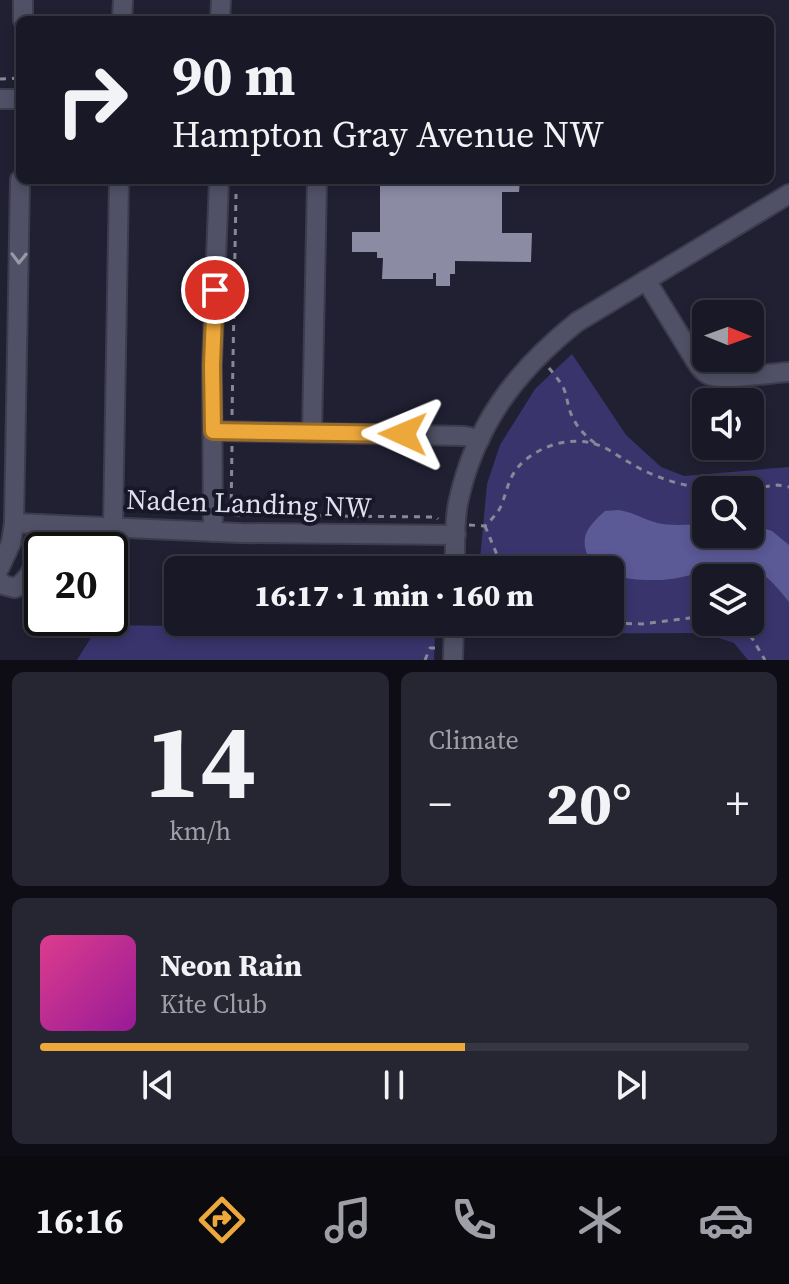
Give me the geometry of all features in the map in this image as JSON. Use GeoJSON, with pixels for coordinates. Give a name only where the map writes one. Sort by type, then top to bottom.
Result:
{"type":"FeatureCollection","features":[{"type":"Feature","properties":{"kind":"street"},"geometry":{"type":"LineString","coordinates":[[0,567],[11,543],[9,519],[20,184]]}},
{"type":"Feature","properties":{"kind":"street"},"geometry":{"type":"LineString","coordinates":[[113,527],[119,184]]}},
{"type":"Feature","properties":{"kind":"street"},"geometry":{"type":"LineString","coordinates":[[213,532],[212,350],[219,184]]}},
{"type":"Feature","properties":{"kind":"street"},"geometry":{"type":"LineString","coordinates":[[312,433],[317,184]]}},
{"type":"Feature","properties":{"kind":"street"},"geometry":{"type":"LineString","coordinates":[[457,556],[462,530],[458,503],[464,479],[485,427],[512,383],[547,346],[577,322],[789,194]]}},
{"type":"Feature","properties":{"kind":"street"},"geometry":{"type":"LineString","coordinates":[[646,280],[707,374],[734,377],[789,372]]}},
{"type":"Feature","properties":{"kind":"street"},"geometry":{"type":"LineString","coordinates":[[213,431],[464,436],[480,439]]}},
{"type":"Feature","properties":{"kind":"street","name":"Naden Landing NW"},"geometry":{"type":"LineString","coordinates":[[9,519],[41,524],[213,532],[462,530]]}},
{"type":"Feature","properties":{"kind":"street"},"geometry":{"type":"LineString","coordinates":[[0,581],[15,588],[22,584],[40,545],[41,524]]}},
{"type":"Feature","properties":{"kind":"street"},"geometry":{"type":"LineString","coordinates":[[453,660],[454,636]]}},
{"type":"Feature","properties":{"kind":"path"},"geometry":{"type":"LineString","coordinates":[[236,196],[231,515],[436,517]]}},
{"type":"Feature","properties":{"kind":"path"},"geometry":{"type":"LineString","coordinates":[[539,356],[559,380],[574,421],[596,444],[645,471],[692,487]]}},
{"type":"Feature","properties":{"kind":"path"},"geometry":{"type":"LineString","coordinates":[[462,530],[485,526],[501,506],[516,469],[537,451],[571,441],[596,444]]}},
{"type":"Feature","properties":{"kind":"path"},"geometry":{"type":"LineString","coordinates":[[764,487],[789,487]]}},
{"type":"Feature","properties":{"kind":"path"},"geometry":{"type":"LineString","coordinates":[[485,526],[498,556]]}},
{"type":"Feature","properties":{"kind":"path"},"geometry":{"type":"LineString","coordinates":[[624,623],[692,618]]}},
{"type":"Feature","properties":{"kind":"path"},"geometry":{"type":"LineString","coordinates":[[749,636],[765,660]]}},
{"type":"Feature","properties":{"kind":"shaded area"},"geometry":{"type":"Polygon","coordinates":[[[572,354],[626,435],[661,467],[684,476],[789,467],[789,660],[748,660],[734,643],[713,636],[764,636],[764,564],[692,564],[692,633],[624,633],[624,556],[480,556],[487,484],[500,445],[535,389],[572,354]]]}},
{"type":"Feature","properties":{"kind":"shaded area"},"geometry":{"type":"Polygon","coordinates":[[[619,510],[664,524],[692,524],[692,548],[764,548],[764,528],[772,531],[789,545],[789,602],[764,576],[764,564],[692,564],[692,574],[678,578],[636,580],[624,577],[624,556],[587,554],[586,534],[605,511],[619,510]]]}},
{"type":"Feature","properties":{"kind":"shaded area"},"geometry":{"type":"Polygon","coordinates":[[[128,625],[164,626],[164,636],[435,636],[434,660],[77,660],[92,636],[128,636],[128,625]]]}},
{"type":"Feature","properties":{"kind":"building"},"geometry":{"type":"Polygon","coordinates":[[[380,184],[520,184],[519,192],[502,192],[502,233],[532,233],[531,262],[455,261],[455,274],[450,274],[450,286],[436,286],[436,273],[433,273],[433,279],[382,279],[383,258],[377,258],[377,252],[352,252],[352,232],[380,232],[380,184]]]}},
{"type":"Feature","properties":{"kind":"route"},"geometry":{"type":"LineString","coordinates":[[215,290],[213,431],[403,434]]}}]}
